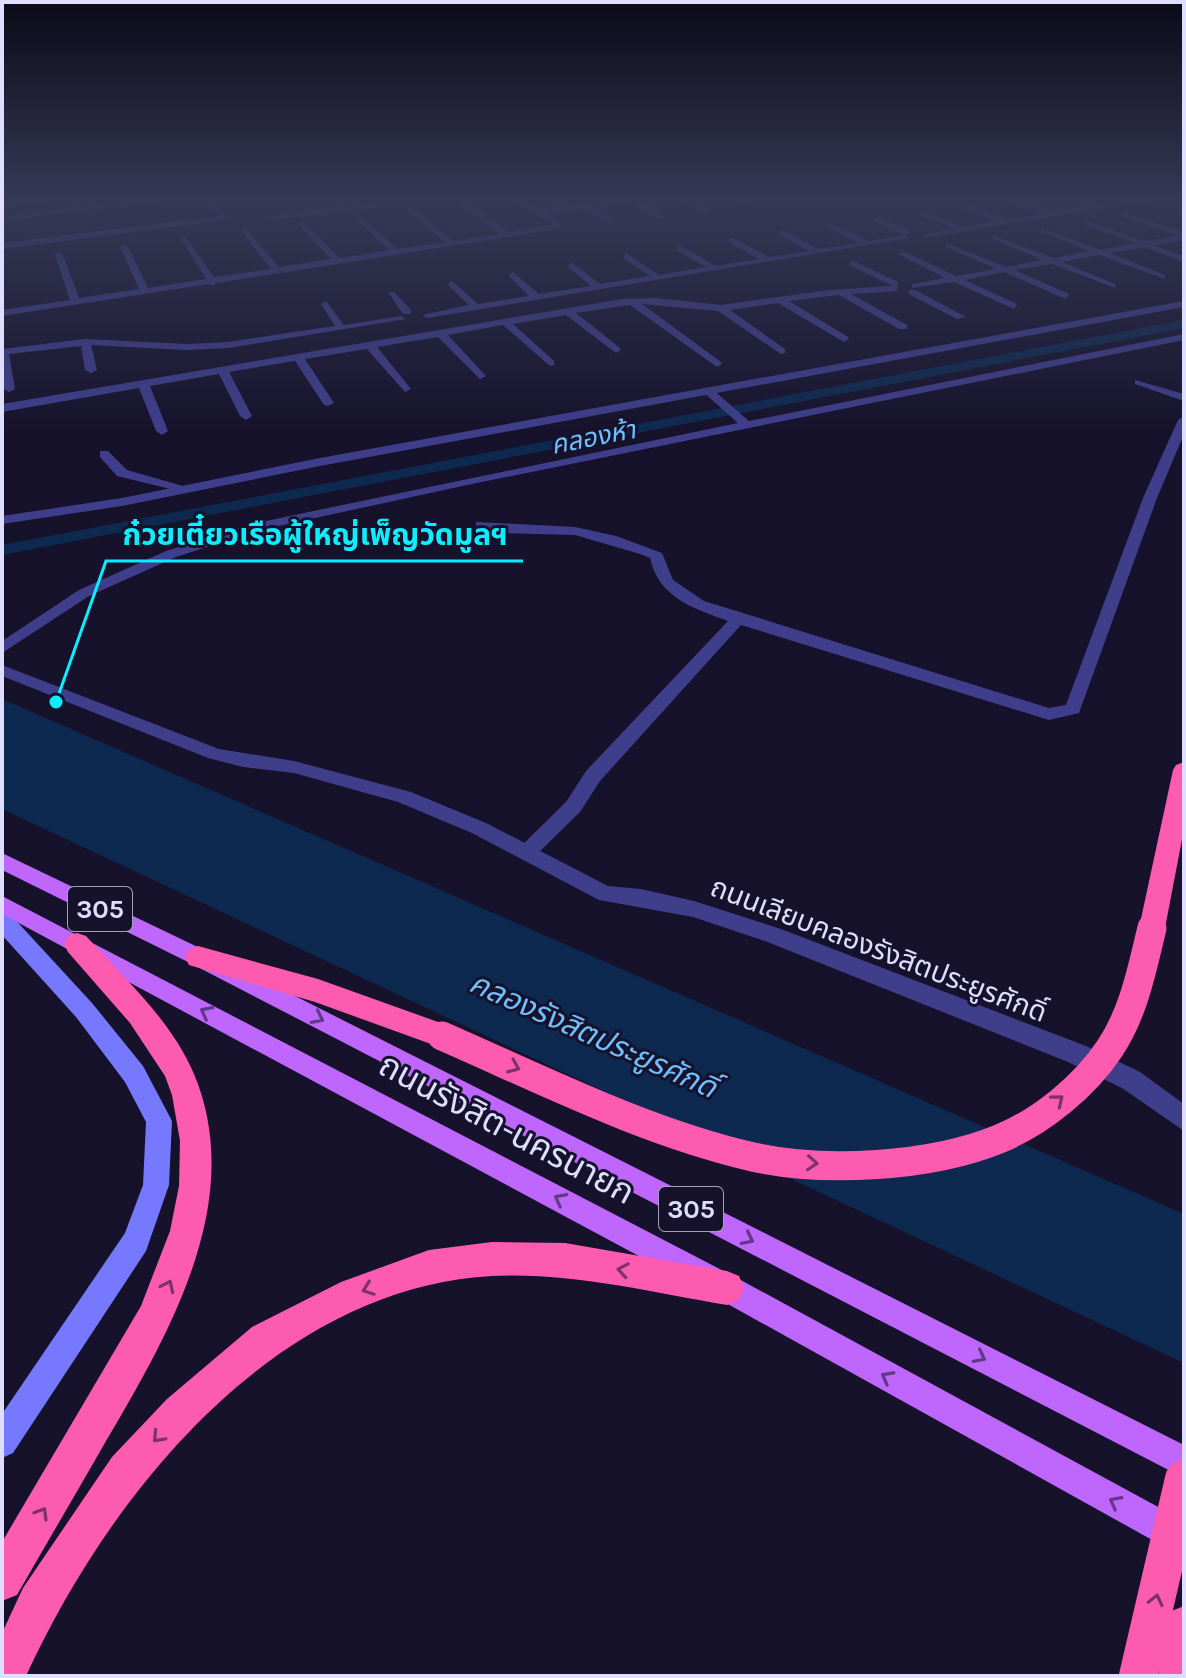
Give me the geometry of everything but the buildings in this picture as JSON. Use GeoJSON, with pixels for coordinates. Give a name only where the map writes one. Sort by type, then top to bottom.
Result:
{"type":"FeatureCollection","features":[{"type":"Feature","properties":{"kind":"highway"},"geometry":{"type":"LineString","coordinates":[[198,957],[318,991],[442,1036],[673,1133],[755,1158],[823,1164],[904,1161],[958,1152],[999,1139],[1057,1103],[1101,1061],[1134,1001],[1184,770]]}},
{"type":"Feature","properties":{"kind":"highway"},"geometry":{"type":"LineString","coordinates":[[2,1580],[124,1374],[172,1279],[188,1230],[197,1180],[196,1142],[187,1094],[171,1057],[77,944]]}},
{"type":"Feature","properties":{"kind":"highway"},"geometry":{"type":"LineString","coordinates":[[4,1676],[38,1603],[126,1471],[180,1412],[265,1340],[353,1294],[429,1267],[492,1259],[565,1260],[727,1288]]}},
{"type":"Feature","properties":{"kind":"highway"},"geometry":{"type":"LineString","coordinates":[[1138,1676],[1184,1479]]}},
{"type":"Feature","properties":{"kind":"highway"},"geometry":{"type":"LineString","coordinates":[[1180,1676],[1184,1627]]}},
{"type":"Feature","properties":{"kind":"main road","name":"ถนนรังสิต-นครนายก"},"geometry":{"type":"LineString","coordinates":[[2,861],[198,957],[1184,1462]]}},
{"type":"Feature","properties":{"kind":"main road","name":"ถนนรังสิต-นครนายก"},"geometry":{"type":"LineString","coordinates":[[2,904],[727,1288],[1184,1539]]}},
{"type":"Feature","properties":{"kind":"main road"},"geometry":{"type":"LineString","coordinates":[[2,920],[84,1010],[134,1074],[159,1121],[156,1185],[136,1241],[2,1442]]}},
{"type":"Feature","properties":{"kind":"street"},"geometry":{"type":"LineString","coordinates":[[67,276],[76,303]]}},
{"type":"Feature","properties":{"kind":"street"},"geometry":{"type":"LineString","coordinates":[[138,276],[146,293]]}},
{"type":"Feature","properties":{"kind":"street"},"geometry":{"type":"LineString","coordinates":[[209,276],[213,283]]}},
{"type":"Feature","properties":{"kind":"street"},"geometry":{"type":"LineString","coordinates":[[2,313],[243,276]]}},
{"type":"Feature","properties":{"kind":"street"},"geometry":{"type":"LineString","coordinates":[[514,276],[537,298]]}},
{"type":"Feature","properties":{"kind":"street"},"geometry":{"type":"LineString","coordinates":[[585,276],[599,288]]}},
{"type":"Feature","properties":{"kind":"street"},"geometry":{"type":"LineString","coordinates":[[9,389],[3,352],[85,342],[228,345],[341,328],[419,311],[427,315],[667,276]]}},
{"type":"Feature","properties":{"kind":"street"},"geometry":{"type":"LineString","coordinates":[[875,276],[894,287]]}},
{"type":"Feature","properties":{"kind":"street"},"geometry":{"type":"LineString","coordinates":[[950,276],[1014,306]]}},
{"type":"Feature","properties":{"kind":"street"},"geometry":{"type":"LineString","coordinates":[[2,408],[631,301],[721,308],[894,287],[913,289],[971,276]]}},
{"type":"Feature","properties":{"kind":"street"},"geometry":{"type":"LineString","coordinates":[[1020,276],[1066,296]]}},
{"type":"Feature","properties":{"kind":"street"},"geometry":{"type":"LineString","coordinates":[[1089,276],[1112,286]]}},
{"type":"Feature","properties":{"kind":"street"},"geometry":{"type":"LineString","coordinates":[[452,284],[476,307]]}},
{"type":"Feature","properties":{"kind":"street"},"geometry":{"type":"LineString","coordinates":[[913,289],[961,317]]}},
{"type":"Feature","properties":{"kind":"street"},"geometry":{"type":"LineString","coordinates":[[841,293],[903,327]]}},
{"type":"Feature","properties":{"kind":"street"},"geometry":{"type":"LineString","coordinates":[[391,294],[404,315]]}},
{"type":"Feature","properties":{"kind":"street"},"geometry":{"type":"LineString","coordinates":[[631,301],[717,364]]}},
{"type":"Feature","properties":{"kind":"street"},"geometry":{"type":"LineString","coordinates":[[782,301],[844,339]]}},
{"type":"Feature","properties":{"kind":"street"},"geometry":{"type":"LineString","coordinates":[[326,304],[341,328]]}},
{"type":"Feature","properties":{"kind":"street"},"geometry":{"type":"LineString","coordinates":[[2,520],[124,503],[183,488],[1184,304]]}},
{"type":"Feature","properties":{"kind":"street"},"geometry":{"type":"LineString","coordinates":[[721,308],[781,351]]}},
{"type":"Feature","properties":{"kind":"street"},"geometry":{"type":"LineString","coordinates":[[568,311],[616,350]]}},
{"type":"Feature","properties":{"kind":"street"},"geometry":{"type":"LineString","coordinates":[[505,322],[550,363]]}},
{"type":"Feature","properties":{"kind":"street"},"geometry":{"type":"LineString","coordinates":[[440,333],[480,376]]}},
{"type":"Feature","properties":{"kind":"street"},"geometry":{"type":"LineString","coordinates":[[2,648],[84,593],[212,540],[390,497],[745,423],[1184,337]]}},
{"type":"Feature","properties":{"kind":"street"},"geometry":{"type":"LineString","coordinates":[[85,342],[91,370]]}},
{"type":"Feature","properties":{"kind":"street"},"geometry":{"type":"LineString","coordinates":[[152,345],[155,362]]}},
{"type":"Feature","properties":{"kind":"street"},"geometry":{"type":"LineString","coordinates":[[370,345],[405,389]]}},
{"type":"Feature","properties":{"kind":"street"},"geometry":{"type":"LineString","coordinates":[[298,357],[328,403]]}},
{"type":"Feature","properties":{"kind":"street"},"geometry":{"type":"LineString","coordinates":[[222,369],[246,416]]}},
{"type":"Feature","properties":{"kind":"street"},"geometry":{"type":"LineString","coordinates":[[1139,382],[1184,398]]}},
{"type":"Feature","properties":{"kind":"street"},"geometry":{"type":"LineString","coordinates":[[143,383],[162,431]]}},
{"type":"Feature","properties":{"kind":"street"},"geometry":{"type":"LineString","coordinates":[[708,391],[745,423]]}},
{"type":"Feature","properties":{"kind":"street"},"geometry":{"type":"LineString","coordinates":[[481,525],[509,531],[562,529],[611,537],[657,556],[664,582],[678,593],[738,619],[1049,714],[1064,713],[1073,709],[1150,498],[1184,420]]}},
{"type":"Feature","properties":{"kind":"street"},"geometry":{"type":"LineString","coordinates":[[104,454],[122,473],[183,488]]}},
{"type":"Feature","properties":{"kind":"street"},"geometry":{"type":"LineString","coordinates":[[526,853],[573,807],[593,776],[738,619]]}},
{"type":"Feature","properties":{"kind":"street","name":"ถนนเลียบคลองรังสิตประยูรศักดิ์"},"geometry":{"type":"LineString","coordinates":[[2,670],[214,754],[294,767],[404,797],[479,828],[606,894],[641,897],[694,909],[773,935],[1077,1054],[1131,1080],[1184,1119]]}},
{"type":"Feature","properties":{"kind":"water","name":"คลองรังสิตประยูรศักดิ์"},"geometry":{"type":"Polygon","coordinates":[[[2,699],[1184,1214],[1184,1363],[2,809],[2,699]]]}},
{"type":"Feature","properties":{"kind":"waterway","name":"คลองห้า"},"geometry":{"type":"LineString","coordinates":[[2,550],[1184,324]]}},
{"type":"Feature","properties":{"kind":"place","name":"ก๋วยเตี๋ยวเรือผู้ใหญ่เพ็ญวัดมูลฯ"},"geometry":{"type":"Point","coordinates":[56,702]}}]}
